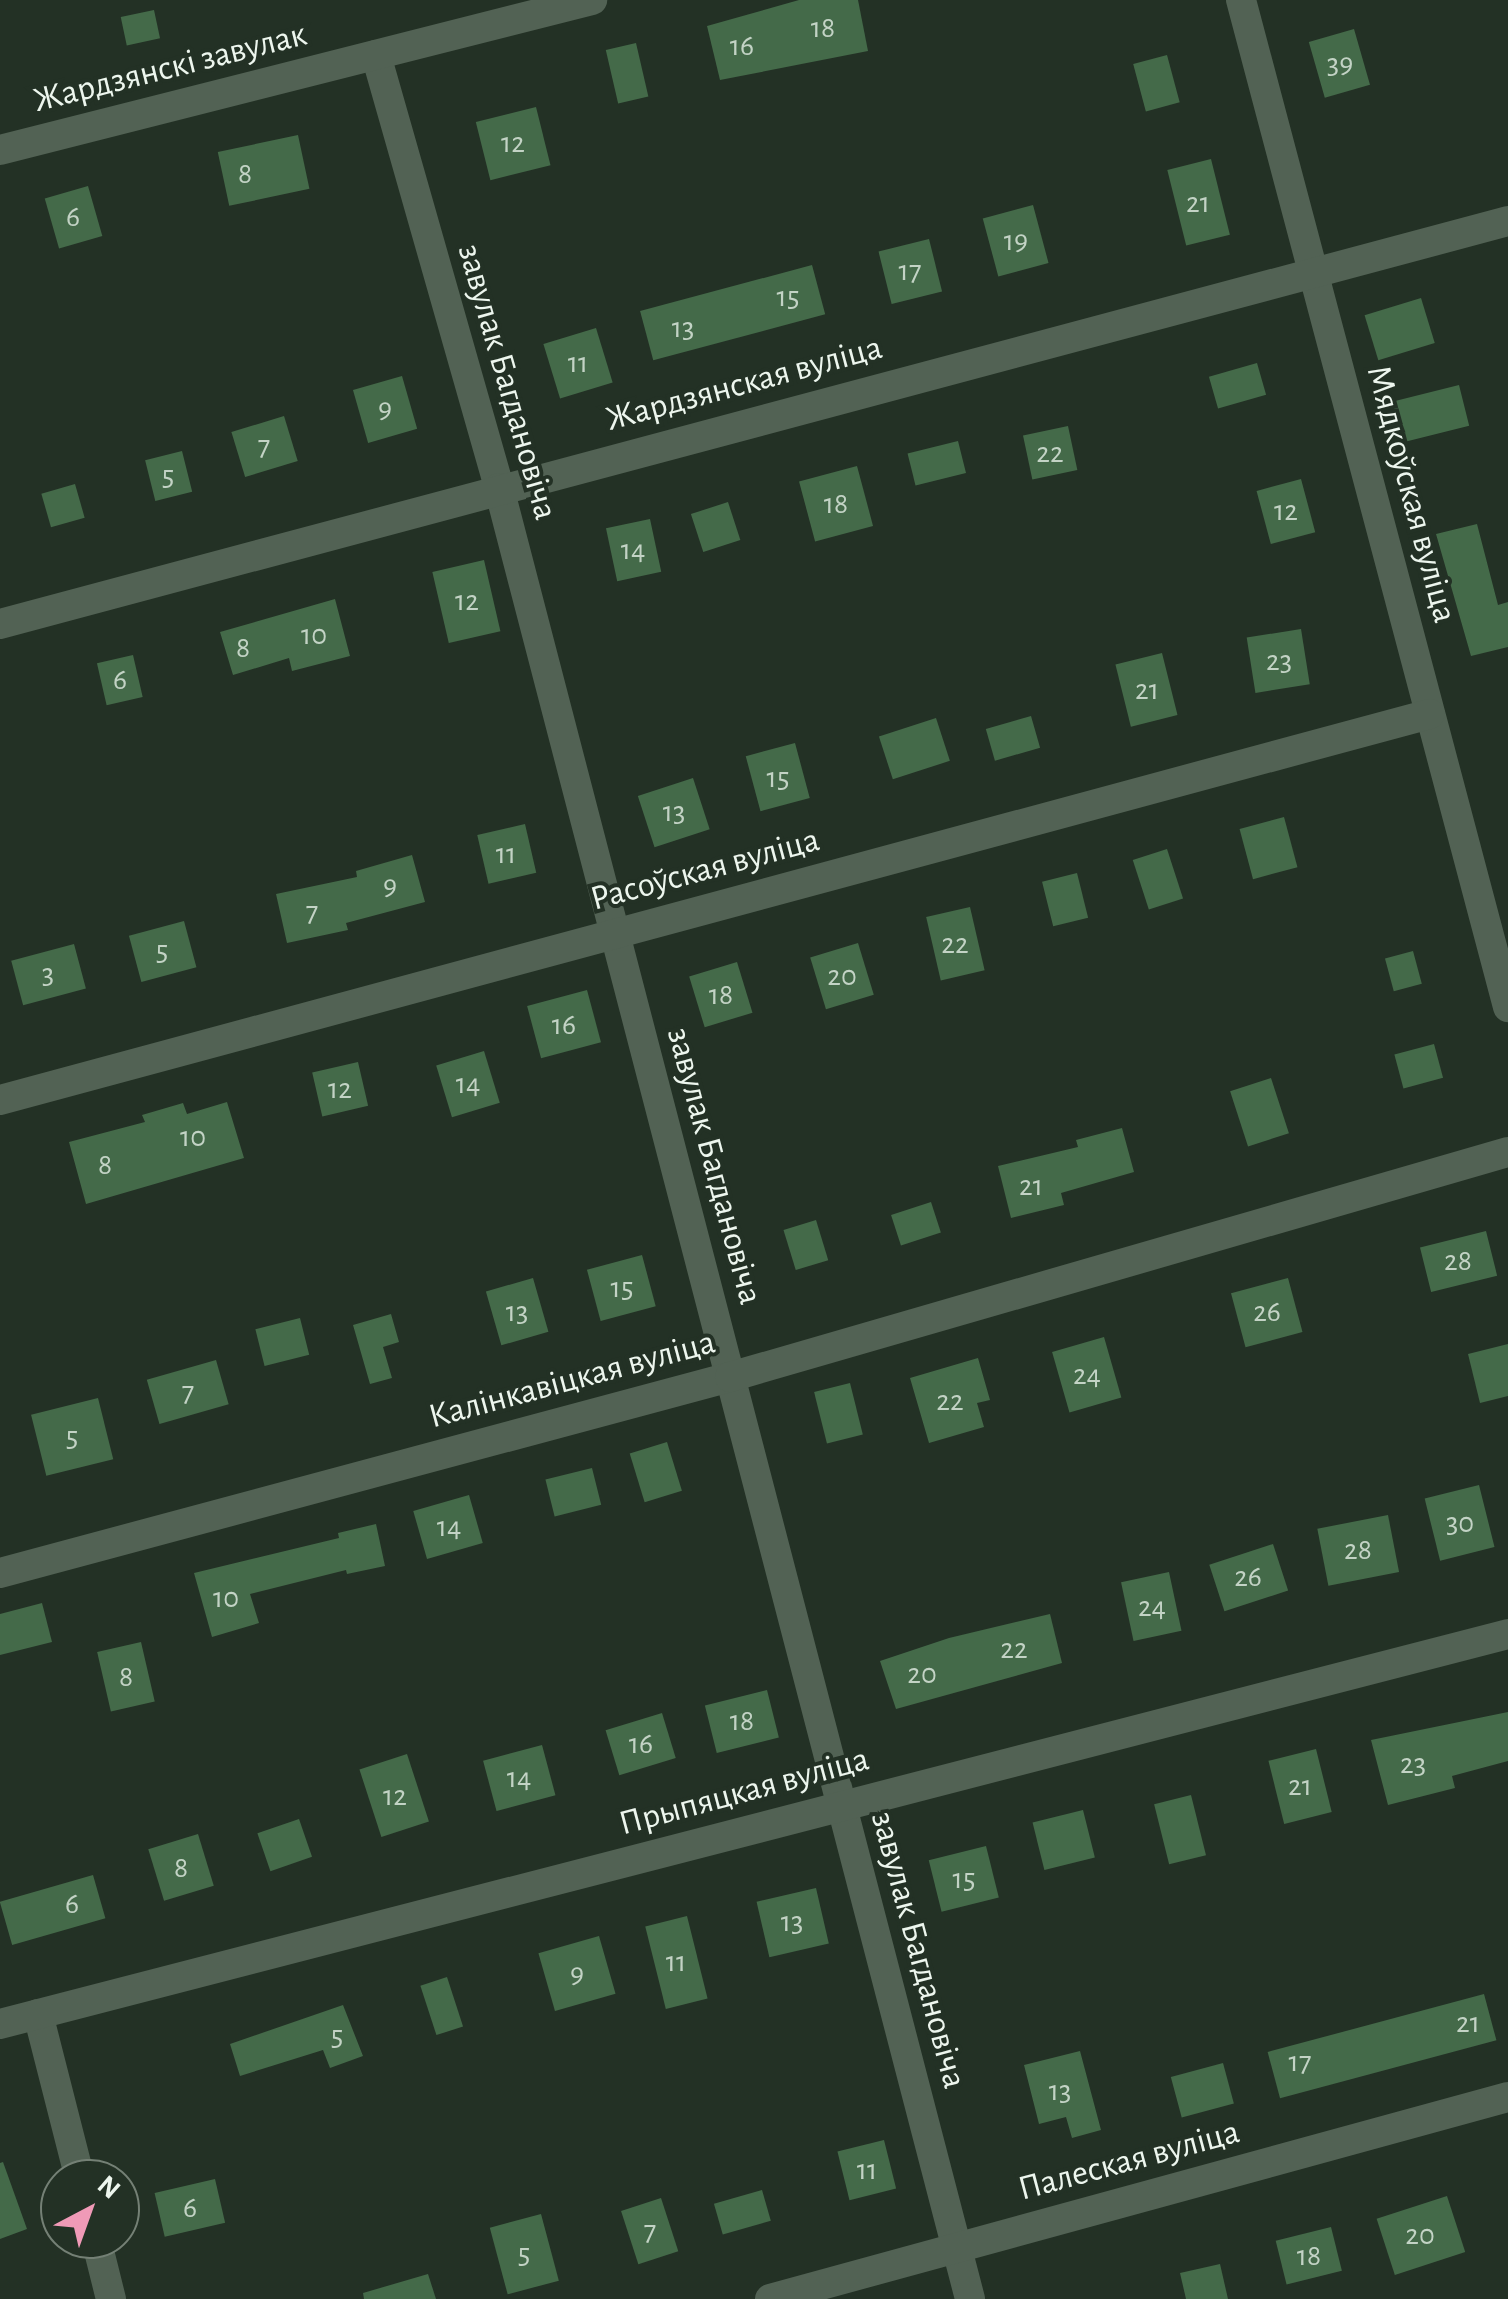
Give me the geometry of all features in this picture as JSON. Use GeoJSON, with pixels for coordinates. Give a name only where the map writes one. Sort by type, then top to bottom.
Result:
{"type":"FeatureCollection","features":[{"type":"Feature","properties":{"kind":"street","name":"Жардзянскі завулак"},"geometry":{"type":"LineString","coordinates":[[0,150],[592,0]]}},
{"type":"Feature","properties":{"kind":"street","name":"Мядкоўская вуліца"},"geometry":{"type":"LineString","coordinates":[[1241,0],[1508,1007]]}},
{"type":"Feature","properties":{"kind":"street","name":"завулак Багдановіча"},"geometry":{"type":"LineString","coordinates":[[376,55],[499,488],[970,2299]]}},
{"type":"Feature","properties":{"kind":"street","name":"Жардзянская вуліца"},"geometry":{"type":"LineString","coordinates":[[0,624],[1508,221]]}},
{"type":"Feature","properties":{"kind":"street","name":"Расоўская вуліца"},"geometry":{"type":"LineString","coordinates":[[0,1100],[1430,714]]}},
{"type":"Feature","properties":{"kind":"street","name":"Калінкавіцкая вуліца"},"geometry":{"type":"LineString","coordinates":[[0,1573],[730,1377],[1508,1152]]}},
{"type":"Feature","properties":{"kind":"street","name":"Прыпяцкая вуліца"},"geometry":{"type":"LineString","coordinates":[[0,2024],[1508,1634]]}},
{"type":"Feature","properties":{"kind":"street"},"geometry":{"type":"LineString","coordinates":[[38,2014],[75,2159]]}},
{"type":"Feature","properties":{"kind":"street","name":"Палеская вуліца"},"geometry":{"type":"LineString","coordinates":[[770,2299],[1508,2097]]}},
{"type":"Feature","properties":{"kind":"street"},"geometry":{"type":"LineString","coordinates":[[101,2259],[112,2299]]}},
{"type":"Feature","properties":{"kind":"building"},"geometry":{"type":"Polygon","coordinates":[[[799,0],[858,0],[868,51],[720,80],[707,26],[799,0]]]}},
{"type":"Feature","properties":{"kind":"building"},"geometry":{"type":"Polygon","coordinates":[[[154,10],[160,38],[127,45],[121,17],[154,10]]]}},
{"type":"Feature","properties":{"kind":"building"},"geometry":{"type":"Polygon","coordinates":[[[1354,29],[1370,85],[1325,98],[1309,42],[1354,29]]]}},
{"type":"Feature","properties":{"kind":"building"},"geometry":{"type":"Polygon","coordinates":[[[636,43],[648,97],[618,104],[606,50],[636,43]]]}},
{"type":"Feature","properties":{"kind":"building"},"geometry":{"type":"Polygon","coordinates":[[[1167,55],[1180,102],[1146,111],[1133,64],[1167,55]]]}},
{"type":"Feature","properties":{"kind":"building"},"geometry":{"type":"Polygon","coordinates":[[[536,107],[551,165],[490,180],[476,122],[536,107]]]}},
{"type":"Feature","properties":{"kind":"building"},"geometry":{"type":"Polygon","coordinates":[[[298,135],[309,189],[229,206],[218,152],[298,135]]]}},
{"type":"Feature","properties":{"kind":"building"},"geometry":{"type":"Polygon","coordinates":[[[1211,159],[1230,235],[1186,246],[1167,170],[1211,159]]]}},
{"type":"Feature","properties":{"kind":"building"},"geometry":{"type":"Polygon","coordinates":[[[88,186],[102,236],[59,248],[45,198],[88,186]]]}},
{"type":"Feature","properties":{"kind":"building"},"geometry":{"type":"Polygon","coordinates":[[[1033,205],[1049,263],[998,276],[983,218],[1033,205]]]}},
{"type":"Feature","properties":{"kind":"building"},"geometry":{"type":"Polygon","coordinates":[[[929,239],[942,291],[892,304],[879,252],[929,239]]]}},
{"type":"Feature","properties":{"kind":"building"},"geometry":{"type":"Polygon","coordinates":[[[812,265],[825,314],[653,360],[640,311],[812,265]]]}},
{"type":"Feature","properties":{"kind":"building"},"geometry":{"type":"Polygon","coordinates":[[[1421,298],[1435,343],[1378,360],[1365,315],[1421,298]]]}},
{"type":"Feature","properties":{"kind":"building"},"geometry":{"type":"Polygon","coordinates":[[[596,328],[613,383],[560,399],[543,344],[596,328]]]}},
{"type":"Feature","properties":{"kind":"building"},"geometry":{"type":"Polygon","coordinates":[[[1257,363],[1266,395],[1218,409],[1209,377],[1257,363]]]}},
{"type":"Feature","properties":{"kind":"building"},"geometry":{"type":"Polygon","coordinates":[[[402,376],[417,429],[368,443],[353,390],[402,376]]]}},
{"type":"Feature","properties":{"kind":"building"},"geometry":{"type":"Polygon","coordinates":[[[1459,385],[1469,426],[1402,442],[1392,402],[1459,385]]]}},
{"type":"Feature","properties":{"kind":"building"},"geometry":{"type":"Polygon","coordinates":[[[284,416],[298,461],[245,477],[231,432],[284,416]]]}},
{"type":"Feature","properties":{"kind":"building"},"geometry":{"type":"Polygon","coordinates":[[[1068,426],[1077,470],[1032,480],[1023,436],[1068,426]]]}},
{"type":"Feature","properties":{"kind":"building"},"geometry":{"type":"Polygon","coordinates":[[[958,441],[966,473],[916,486],[908,454],[958,441]]]}},
{"type":"Feature","properties":{"kind":"building"},"geometry":{"type":"Polygon","coordinates":[[[182,451],[192,492],[155,501],[145,460],[182,451]]]}},
{"type":"Feature","properties":{"kind":"building"},"geometry":{"type":"Polygon","coordinates":[[[857,466],[873,526],[815,541],[799,482],[857,466]]]}},
{"type":"Feature","properties":{"kind":"building"},"geometry":{"type":"Polygon","coordinates":[[[1301,479],[1315,532],[1271,544],[1257,491],[1301,479]]]}},
{"type":"Feature","properties":{"kind":"building"},"geometry":{"type":"Polygon","coordinates":[[[75,484],[85,518],[51,527],[41,494],[75,484]]]}},
{"type":"Feature","properties":{"kind":"building"},"geometry":{"type":"Polygon","coordinates":[[[728,502],[740,540],[703,552],[691,514],[728,502]]]}},
{"type":"Feature","properties":{"kind":"building"},"geometry":{"type":"Polygon","coordinates":[[[650,519],[661,572],[617,581],[606,528],[650,519]]]}},
{"type":"Feature","properties":{"kind":"building"},"geometry":{"type":"Polygon","coordinates":[[[1477,524],[1498,605],[1508,602],[1508,647],[1471,656],[1436,534],[1477,524]]]}},
{"type":"Feature","properties":{"kind":"building"},"geometry":{"type":"Polygon","coordinates":[[[484,560],[500,631],[449,643],[432,572],[484,560]]]}},
{"type":"Feature","properties":{"kind":"building"},"geometry":{"type":"Polygon","coordinates":[[[335,599],[350,656],[292,671],[289,658],[233,675],[220,632],[335,599]]]}},
{"type":"Feature","properties":{"kind":"building"},"geometry":{"type":"Polygon","coordinates":[[[1301,629],[1310,684],[1255,693],[1247,638],[1301,629]]]}},
{"type":"Feature","properties":{"kind":"building"},"geometry":{"type":"Polygon","coordinates":[[[1162,653],[1177,715],[1131,727],[1115,665],[1162,653]]]}},
{"type":"Feature","properties":{"kind":"building"},"geometry":{"type":"Polygon","coordinates":[[[133,655],[143,697],[107,705],[97,663],[133,655]]]}},
{"type":"Feature","properties":{"kind":"building"},"geometry":{"type":"Polygon","coordinates":[[[1031,716],[1040,748],[995,761],[986,729],[1031,716]]]}},
{"type":"Feature","properties":{"kind":"building"},"geometry":{"type":"Polygon","coordinates":[[[936,718],[950,761],[893,779],[879,737],[936,718]]]}},
{"type":"Feature","properties":{"kind":"building"},"geometry":{"type":"Polygon","coordinates":[[[795,743],[810,798],[760,811],[746,756],[795,743]]]}},
{"type":"Feature","properties":{"kind":"building"},"geometry":{"type":"Polygon","coordinates":[[[693,778],[710,829],[655,847],[638,796],[693,778]]]}},
{"type":"Feature","properties":{"kind":"building"},"geometry":{"type":"Polygon","coordinates":[[[1284,817],[1297,867],[1253,879],[1240,829],[1284,817]]]}},
{"type":"Feature","properties":{"kind":"building"},"geometry":{"type":"Polygon","coordinates":[[[525,824],[536,873],[489,884],[477,835],[525,824]]]}},
{"type":"Feature","properties":{"kind":"building"},"geometry":{"type":"Polygon","coordinates":[[[1167,849],[1183,898],[1149,910],[1133,860],[1167,849]]]}},
{"type":"Feature","properties":{"kind":"building"},"geometry":{"type":"Polygon","coordinates":[[[412,855],[425,902],[346,923],[348,930],[287,943],[276,894],[357,877],[356,871],[412,855]]]}},
{"type":"Feature","properties":{"kind":"building"},"geometry":{"type":"Polygon","coordinates":[[[1077,873],[1088,918],[1053,926],[1042,882],[1077,873]]]}},
{"type":"Feature","properties":{"kind":"building"},"geometry":{"type":"Polygon","coordinates":[[[970,907],[985,970],[941,980],[926,917],[970,907]]]}},
{"type":"Feature","properties":{"kind":"building"},"geometry":{"type":"Polygon","coordinates":[[[184,921],[196,967],[141,982],[129,936],[184,921]]]}},
{"type":"Feature","properties":{"kind":"building"},"geometry":{"type":"Polygon","coordinates":[[[858,943],[874,995],[826,1009],[810,958],[858,943]]]}},
{"type":"Feature","properties":{"kind":"building"},"geometry":{"type":"Polygon","coordinates":[[[74,944],[86,988],[23,1005],[11,961],[74,944]]]}},
{"type":"Feature","properties":{"kind":"building"},"geometry":{"type":"Polygon","coordinates":[[[1413,951],[1422,984],[1394,991],[1385,959],[1413,951]]]}},
{"type":"Feature","properties":{"kind":"building"},"geometry":{"type":"Polygon","coordinates":[[[737,962],[752,1013],[705,1027],[689,977],[737,962]]]}},
{"type":"Feature","properties":{"kind":"building"},"geometry":{"type":"Polygon","coordinates":[[[587,990],[601,1042],[541,1058],[527,1006],[587,990]]]}},
{"type":"Feature","properties":{"kind":"building"},"geometry":{"type":"Polygon","coordinates":[[[1434,1044],[1443,1078],[1403,1088],[1394,1055],[1434,1044]]]}},
{"type":"Feature","properties":{"kind":"building"},"geometry":{"type":"Polygon","coordinates":[[[484,1051],[500,1103],[452,1117],[436,1066],[484,1051]]]}},
{"type":"Feature","properties":{"kind":"building"},"geometry":{"type":"Polygon","coordinates":[[[358,1062],[368,1106],[322,1116],[312,1073],[358,1062]]]}},
{"type":"Feature","properties":{"kind":"building"},"geometry":{"type":"Polygon","coordinates":[[[1271,1078],[1289,1133],[1248,1146],[1230,1091],[1271,1078]]]}},
{"type":"Feature","properties":{"kind":"building"},"geometry":{"type":"Polygon","coordinates":[[[227,1102],[244,1158],[86,1204],[69,1142],[145,1122],[142,1115],[183,1103],[187,1114],[227,1102]]]}},
{"type":"Feature","properties":{"kind":"building"},"geometry":{"type":"Polygon","coordinates":[[[1122,1128],[1134,1172],[1061,1193],[1064,1205],[1011,1218],[998,1166],[1078,1147],[1076,1140],[1122,1128]]]}},
{"type":"Feature","properties":{"kind":"building"},"geometry":{"type":"Polygon","coordinates":[[[931,1202],[941,1232],[901,1245],[891,1215],[931,1202]]]}},
{"type":"Feature","properties":{"kind":"building"},"geometry":{"type":"Polygon","coordinates":[[[816,1220],[828,1260],[796,1270],[783,1230],[816,1220]]]}},
{"type":"Feature","properties":{"kind":"building"},"geometry":{"type":"Polygon","coordinates":[[[1486,1231],[1497,1276],[1431,1292],[1420,1247],[1486,1231]]]}},
{"type":"Feature","properties":{"kind":"building"},"geometry":{"type":"Polygon","coordinates":[[[642,1255],[656,1306],[601,1321],[587,1270],[642,1255]]]}},
{"type":"Feature","properties":{"kind":"building"},"geometry":{"type":"Polygon","coordinates":[[[533,1278],[548,1332],[501,1345],[486,1292],[533,1278]]]}},
{"type":"Feature","properties":{"kind":"building"},"geometry":{"type":"Polygon","coordinates":[[[1288,1278],[1302,1332],[1246,1347],[1231,1293],[1288,1278]]]}},
{"type":"Feature","properties":{"kind":"building"},"geometry":{"type":"Polygon","coordinates":[[[391,1314],[399,1342],[383,1347],[392,1378],[370,1384],[353,1325],[391,1314]]]}},
{"type":"Feature","properties":{"kind":"building"},"geometry":{"type":"Polygon","coordinates":[[[300,1318],[309,1355],[265,1366],[255,1329],[300,1318]]]}},
{"type":"Feature","properties":{"kind":"building"},"geometry":{"type":"Polygon","coordinates":[[[1104,1337],[1121,1398],[1069,1412],[1052,1352],[1104,1337]]]}},
{"type":"Feature","properties":{"kind":"building"},"geometry":{"type":"Polygon","coordinates":[[[1508,1344],[1508,1396],[1480,1403],[1468,1354],[1508,1344]]]}},
{"type":"Feature","properties":{"kind":"building"},"geometry":{"type":"Polygon","coordinates":[[[978,1358],[990,1400],[977,1403],[984,1427],[929,1443],[910,1378],[978,1358]]]}},
{"type":"Feature","properties":{"kind":"building"},"geometry":{"type":"Polygon","coordinates":[[[216,1360],[229,1404],[159,1424],[147,1380],[216,1360]]]}},
{"type":"Feature","properties":{"kind":"building"},"geometry":{"type":"Polygon","coordinates":[[[850,1383],[863,1434],[827,1443],[814,1392],[850,1383]]]}},
{"type":"Feature","properties":{"kind":"building"},"geometry":{"type":"Polygon","coordinates":[[[98,1398],[113,1459],[46,1476],[31,1415],[98,1398]]]}},
{"type":"Feature","properties":{"kind":"building"},"geometry":{"type":"Polygon","coordinates":[[[667,1442],[682,1491],[645,1502],[630,1453],[667,1442]]]}},
{"type":"Feature","properties":{"kind":"building"},"geometry":{"type":"Polygon","coordinates":[[[592,1468],[601,1505],[555,1516],[545,1480],[592,1468]]]}},
{"type":"Feature","properties":{"kind":"building"},"geometry":{"type":"Polygon","coordinates":[[[1479,1485],[1494,1547],[1440,1561],[1425,1499],[1479,1485]]]}},
{"type":"Feature","properties":{"kind":"building"},"geometry":{"type":"Polygon","coordinates":[[[469,1495],[483,1543],[427,1559],[413,1511],[469,1495]]]}},
{"type":"Feature","properties":{"kind":"building"},"geometry":{"type":"Polygon","coordinates":[[[1388,1515],[1399,1572],[1328,1586],[1317,1529],[1388,1515]]]}},
{"type":"Feature","properties":{"kind":"building"},"geometry":{"type":"Polygon","coordinates":[[[376,1524],[385,1566],[347,1574],[346,1570],[250,1594],[259,1623],[212,1637],[194,1573],[339,1538],[338,1533],[376,1524]]]}},
{"type":"Feature","properties":{"kind":"building"},"geometry":{"type":"Polygon","coordinates":[[[1273,1544],[1288,1591],[1224,1611],[1209,1565],[1273,1544]]]}},
{"type":"Feature","properties":{"kind":"building"},"geometry":{"type":"Polygon","coordinates":[[[1169,1572],[1181,1631],[1134,1641],[1121,1582],[1169,1572]]]}},
{"type":"Feature","properties":{"kind":"building"},"geometry":{"type":"Polygon","coordinates":[[[42,1603],[52,1642],[0,1655],[0,1614],[42,1603]]]}},
{"type":"Feature","properties":{"kind":"building"},"geometry":{"type":"Polygon","coordinates":[[[1050,1614],[1062,1663],[896,1709],[880,1661],[949,1638],[1050,1614]]]}},
{"type":"Feature","properties":{"kind":"building"},"geometry":{"type":"Polygon","coordinates":[[[141,1642],[155,1701],[111,1712],[97,1652],[141,1642]]]}},
{"type":"Feature","properties":{"kind":"building"},"geometry":{"type":"Polygon","coordinates":[[[767,1690],[779,1738],[717,1753],[705,1705],[767,1690]]]}},
{"type":"Feature","properties":{"kind":"building"},"geometry":{"type":"Polygon","coordinates":[[[1508,1712],[1508,1761],[1452,1776],[1455,1788],[1388,1805],[1371,1740],[1508,1712]]]}},
{"type":"Feature","properties":{"kind":"building"},"geometry":{"type":"Polygon","coordinates":[[[662,1713],[676,1758],[619,1775],[606,1730],[662,1713]]]}},
{"type":"Feature","properties":{"kind":"building"},"geometry":{"type":"Polygon","coordinates":[[[542,1745],[555,1795],[497,1811],[483,1761],[542,1745]]]}},
{"type":"Feature","properties":{"kind":"building"},"geometry":{"type":"Polygon","coordinates":[[[1316,1749],[1332,1812],[1284,1824],[1268,1761],[1316,1749]]]}},
{"type":"Feature","properties":{"kind":"building"},"geometry":{"type":"Polygon","coordinates":[[[407,1754],[429,1822],[381,1837],[359,1769],[407,1754]]]}},
{"type":"Feature","properties":{"kind":"building"},"geometry":{"type":"Polygon","coordinates":[[[1191,1795],[1206,1855],[1169,1864],[1154,1804],[1191,1795]]]}},
{"type":"Feature","properties":{"kind":"building"},"geometry":{"type":"Polygon","coordinates":[[[1083,1810],[1095,1858],[1044,1870],[1033,1823],[1083,1810]]]}},
{"type":"Feature","properties":{"kind":"building"},"geometry":{"type":"Polygon","coordinates":[[[299,1819],[312,1857],[270,1871],[257,1833],[299,1819]]]}},
{"type":"Feature","properties":{"kind":"building"},"geometry":{"type":"Polygon","coordinates":[[[198,1834],[214,1886],[164,1901],[148,1849],[198,1834]]]}},
{"type":"Feature","properties":{"kind":"building"},"geometry":{"type":"Polygon","coordinates":[[[986,1846],[999,1897],[942,1912],[929,1860],[986,1846]]]}},
{"type":"Feature","properties":{"kind":"building"},"geometry":{"type":"Polygon","coordinates":[[[93,1875],[105,1918],[12,1945],[0,1902],[93,1875]]]}},
{"type":"Feature","properties":{"kind":"building"},"geometry":{"type":"Polygon","coordinates":[[[816,1888],[829,1944],[769,1957],[757,1902],[816,1888]]]}},
{"type":"Feature","properties":{"kind":"building"},"geometry":{"type":"Polygon","coordinates":[[[687,1916],[708,1998],[666,2009],[645,1926],[687,1916]]]}},
{"type":"Feature","properties":{"kind":"building"},"geometry":{"type":"Polygon","coordinates":[[[599,1936],[616,1994],[555,2011],[538,1953],[599,1936]]]}},
{"type":"Feature","properties":{"kind":"building"},"geometry":{"type":"Polygon","coordinates":[[[447,1977],[463,2026],[436,2035],[420,1986],[447,1977]]]}},
{"type":"Feature","properties":{"kind":"building"},"geometry":{"type":"Polygon","coordinates":[[[1484,1994],[1496,2040],[1280,2098],[1268,2052],[1484,1994]]]}},
{"type":"Feature","properties":{"kind":"building"},"geometry":{"type":"Polygon","coordinates":[[[343,2005],[363,2056],[330,2068],[323,2050],[240,2076],[230,2044],[343,2005]]]}},
{"type":"Feature","properties":{"kind":"building"},"geometry":{"type":"Polygon","coordinates":[[[1080,2051],[1101,2130],[1072,2138],[1066,2117],[1039,2124],[1024,2065],[1080,2051]]]}},
{"type":"Feature","properties":{"kind":"building"},"geometry":{"type":"Polygon","coordinates":[[[1223,2063],[1234,2104],[1182,2118],[1171,2077],[1223,2063]]]}},
{"type":"Feature","properties":{"kind":"building"},"geometry":{"type":"Polygon","coordinates":[[[884,2140],[896,2189],[850,2200],[837,2152],[884,2140]]]}},
{"type":"Feature","properties":{"kind":"building"},"geometry":{"type":"Polygon","coordinates":[[[3,2162],[27,2229],[0,2239],[0,2163],[3,2162]]]}},
{"type":"Feature","properties":{"kind":"building"},"geometry":{"type":"Polygon","coordinates":[[[215,2179],[225,2223],[165,2237],[155,2193],[215,2179]]]}},
{"type":"Feature","properties":{"kind":"building"},"geometry":{"type":"Polygon","coordinates":[[[762,2190],[771,2221],[723,2235],[714,2204],[762,2190]]]}},
{"type":"Feature","properties":{"kind":"building"},"geometry":{"type":"Polygon","coordinates":[[[1447,2196],[1465,2252],[1395,2275],[1377,2219],[1447,2196]]]}},
{"type":"Feature","properties":{"kind":"building"},"geometry":{"type":"Polygon","coordinates":[[[661,2198],[678,2251],[638,2264],[621,2211],[661,2198]]]}},
{"type":"Feature","properties":{"kind":"building"},"geometry":{"type":"Polygon","coordinates":[[[541,2214],[559,2281],[508,2294],[490,2228],[541,2214]]]}},
{"type":"Feature","properties":{"kind":"building"},"geometry":{"type":"Polygon","coordinates":[[[1331,2227],[1342,2271],[1287,2284],[1276,2241],[1331,2227]]]}},
{"type":"Feature","properties":{"kind":"building"},"geometry":{"type":"Polygon","coordinates":[[[1220,2264],[1228,2299],[1186,2299],[1180,2273],[1220,2264]]]}},
{"type":"Feature","properties":{"kind":"building"},"geometry":{"type":"Polygon","coordinates":[[[428,2274],[436,2299],[364,2299],[363,2293],[428,2274]]]}}]}
